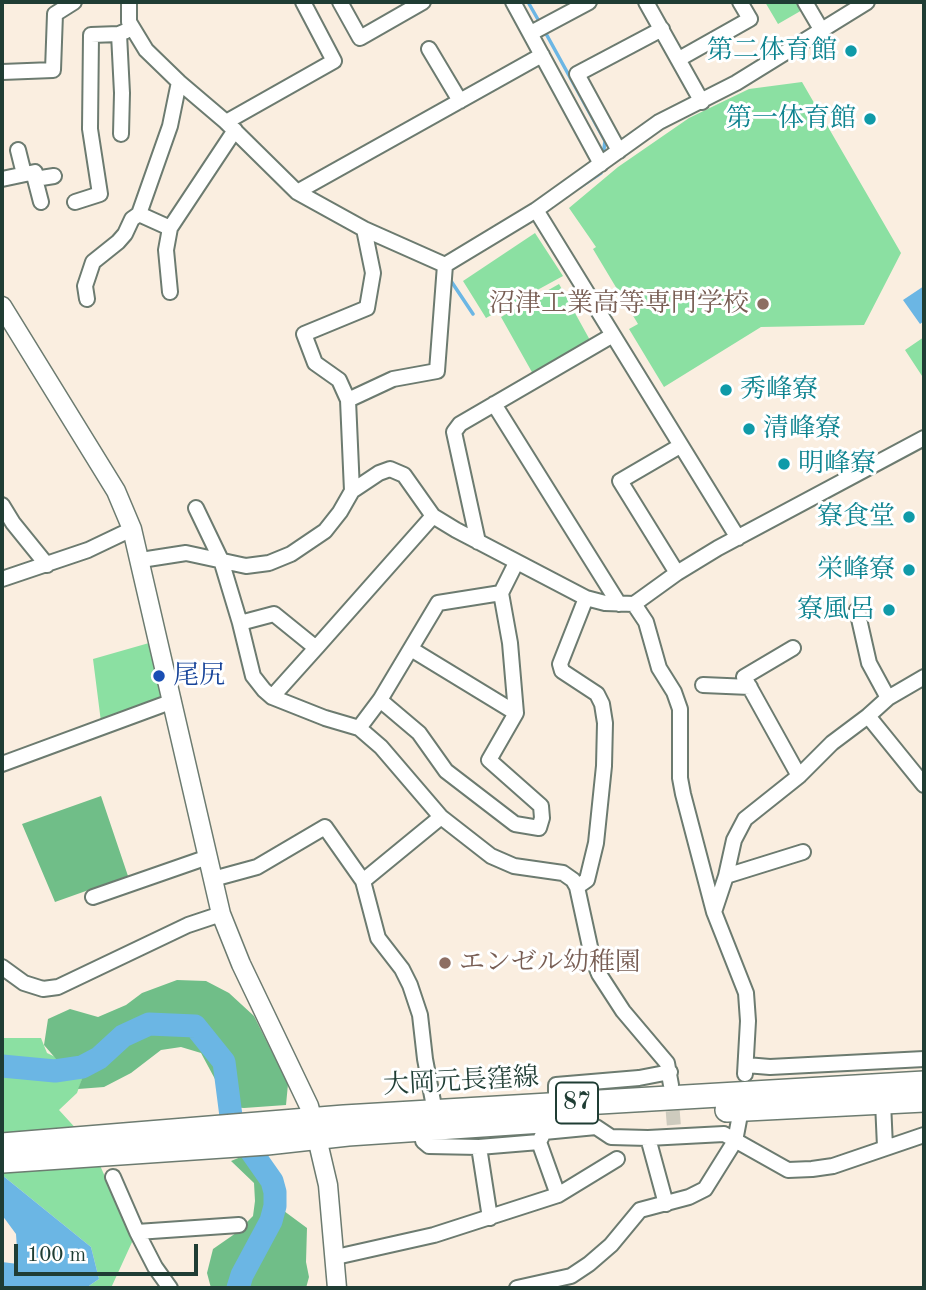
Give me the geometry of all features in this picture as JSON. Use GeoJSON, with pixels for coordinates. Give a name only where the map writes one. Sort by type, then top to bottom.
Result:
{"type":"FeatureCollection","features":[{"type":"Feature","properties":{"kind":"main road","name":"大岡元長窪線"},"geometry":{"type":"LineString","coordinates":[[429,1120],[556,1104],[921,1088]]}},
{"type":"Feature","properties":{"kind":"main road","name":"大岡元長窪線"},"geometry":{"type":"LineString","coordinates":[[2,1145],[98,1144],[202,1138],[429,1120],[883,1102],[921,1088]]}},
{"type":"Feature","properties":{"kind":"main road","name":"大岡元長窪線"},"geometry":{"type":"LineString","coordinates":[[2,1161],[98,1144]]}},
{"type":"Feature","properties":{"kind":"street"},"geometry":{"type":"LineString","coordinates":[[2,72],[53,70],[55,14],[74,2]]}},
{"type":"Feature","properties":{"kind":"street"},"geometry":{"type":"LineString","coordinates":[[121,134],[128,2]]}},
{"type":"Feature","properties":{"kind":"street"},"geometry":{"type":"LineString","coordinates":[[170,292],[166,250],[170,228],[230,126],[334,61],[303,2]]}},
{"type":"Feature","properties":{"kind":"street"},"geometry":{"type":"LineString","coordinates":[[340,2],[360,38],[423,2]]}},
{"type":"Feature","properties":{"kind":"street"},"geometry":{"type":"LineString","coordinates":[[513,2],[601,164]]}},
{"type":"Feature","properties":{"kind":"street"},"geometry":{"type":"LineString","coordinates":[[531,33],[589,2]]}},
{"type":"Feature","properties":{"kind":"street"},"geometry":{"type":"LineString","coordinates":[[646,2],[702,102]]}},
{"type":"Feature","properties":{"kind":"street"},"geometry":{"type":"LineString","coordinates":[[679,59],[750,19],[740,2]]}},
{"type":"Feature","properties":{"kind":"street"},"geometry":{"type":"LineString","coordinates":[[804,2],[822,31]]}},
{"type":"Feature","properties":{"kind":"street"},"geometry":{"type":"LineString","coordinates":[[444,265],[536,210],[659,122],[702,102],[867,2]]}},
{"type":"Feature","properties":{"kind":"street"},"geometry":{"type":"LineString","coordinates":[[620,150],[577,74],[662,29]]}},
{"type":"Feature","properties":{"kind":"street"},"geometry":{"type":"LineString","coordinates":[[75,202],[100,194],[90,129],[91,36],[126,32],[230,126],[297,192],[363,229],[444,265]]}},
{"type":"Feature","properties":{"kind":"street"},"geometry":{"type":"LineString","coordinates":[[429,49],[460,101]]}},
{"type":"Feature","properties":{"kind":"street"},"geometry":{"type":"LineString","coordinates":[[297,192],[542,55]]}},
{"type":"Feature","properties":{"kind":"street"},"geometry":{"type":"LineString","coordinates":[[87,299],[85,286],[93,261],[118,242],[132,219],[139,214],[170,126],[179,82]]}},
{"type":"Feature","properties":{"kind":"street"},"geometry":{"type":"LineString","coordinates":[[18,150],[41,202]]}},
{"type":"Feature","properties":{"kind":"street"},"geometry":{"type":"LineString","coordinates":[[2,179],[54,176]]}},
{"type":"Feature","properties":{"kind":"street"},"geometry":{"type":"LineString","coordinates":[[536,210],[738,538]]}},
{"type":"Feature","properties":{"kind":"street"},"geometry":{"type":"LineString","coordinates":[[139,214],[170,228]]}},
{"type":"Feature","properties":{"kind":"street"},"geometry":{"type":"LineString","coordinates":[[352,491],[348,400],[339,380],[315,363],[304,334],[367,308],[373,272],[363,229]]}},
{"type":"Feature","properties":{"kind":"street"},"geometry":{"type":"LineString","coordinates":[[348,400],[393,379],[437,371],[444,265]]}},
{"type":"Feature","properties":{"kind":"street"},"geometry":{"type":"LineString","coordinates":[[2,306],[116,491],[132,529],[221,914],[241,964],[309,1106],[328,1185],[337,1288]]}},
{"type":"Feature","properties":{"kind":"street"},"geometry":{"type":"LineString","coordinates":[[478,542],[454,432],[460,424],[612,335]]}},
{"type":"Feature","properties":{"kind":"street"},"geometry":{"type":"LineString","coordinates":[[494,404],[626,604],[646,622],[659,668],[674,692],[680,709],[680,778],[714,912],[746,993],[746,1069],[919,1059],[921,1088]]}},
{"type":"Feature","properties":{"kind":"street"},"geometry":{"type":"LineString","coordinates":[[141,560],[186,553],[246,566],[269,563],[291,554],[325,531],[352,491],[379,473],[390,470],[404,475],[433,516],[478,542],[586,598],[626,604],[738,538],[924,438]]}},
{"type":"Feature","properties":{"kind":"street"},"geometry":{"type":"LineString","coordinates":[[677,573],[620,481],[680,446]]}},
{"type":"Feature","properties":{"kind":"street"},"geometry":{"type":"LineString","coordinates":[[2,505],[47,565]]}},
{"type":"Feature","properties":{"kind":"street"},"geometry":{"type":"LineString","coordinates":[[196,508],[221,559],[253,676],[272,697],[359,728],[381,747],[441,817],[491,856],[514,866],[563,873],[573,880],[599,974],[623,1011],[667,1063],[670,1079],[639,1078],[556,1085],[556,1104]]}},
{"type":"Feature","properties":{"kind":"street"},"geometry":{"type":"LineString","coordinates":[[272,697],[433,516]]}},
{"type":"Feature","properties":{"kind":"street"},"geometry":{"type":"LineString","coordinates":[[2,579],[88,550],[132,529]]}},
{"type":"Feature","properties":{"kind":"street"},"geometry":{"type":"LineString","coordinates":[[380,700],[419,733],[446,771],[515,824],[539,828],[541,806],[489,760],[516,713],[510,643],[501,593],[516,563]]}},
{"type":"Feature","properties":{"kind":"street"},"geometry":{"type":"LineString","coordinates":[[359,728],[380,700],[438,603],[501,593]]}},
{"type":"Feature","properties":{"kind":"street"},"geometry":{"type":"LineString","coordinates":[[577,887],[587,880],[596,843],[604,766],[605,723],[602,704],[597,694],[562,671],[560,664],[586,598]]}},
{"type":"Feature","properties":{"kind":"street"},"geometry":{"type":"LineString","coordinates":[[857,610],[869,663],[888,698]]}},
{"type":"Feature","properties":{"kind":"street"},"geometry":{"type":"LineString","coordinates":[[240,623],[274,614],[316,648]]}},
{"type":"Feature","properties":{"kind":"street"},"geometry":{"type":"LineString","coordinates":[[793,648],[744,677],[799,776]]}},
{"type":"Feature","properties":{"kind":"street"},"geometry":{"type":"LineString","coordinates":[[411,649],[516,713]]}},
{"type":"Feature","properties":{"kind":"street"},"geometry":{"type":"LineString","coordinates":[[714,912],[734,840],[745,819],[888,698],[924,677]]}},
{"type":"Feature","properties":{"kind":"street"},"geometry":{"type":"LineString","coordinates":[[704,685],[750,687]]}},
{"type":"Feature","properties":{"kind":"street"},"geometry":{"type":"LineString","coordinates":[[2,764],[173,701]]}},
{"type":"Feature","properties":{"kind":"street"},"geometry":{"type":"LineString","coordinates":[[868,716],[924,785]]}},
{"type":"Feature","properties":{"kind":"street"},"geometry":{"type":"LineString","coordinates":[[363,881],[441,817]]}},
{"type":"Feature","properties":{"kind":"street"},"geometry":{"type":"LineString","coordinates":[[213,879],[257,867],[325,827],[363,881],[377,937],[402,969],[420,1015],[429,1120],[423,1141],[429,1146],[479,1147],[539,1142]]}},
{"type":"Feature","properties":{"kind":"street"},"geometry":{"type":"LineString","coordinates":[[726,876],[803,852]]}},
{"type":"Feature","properties":{"kind":"street"},"geometry":{"type":"LineString","coordinates":[[93,897],[208,857]]}},
{"type":"Feature","properties":{"kind":"street"},"geometry":{"type":"LineString","coordinates":[[2,967],[24,983],[43,989],[58,987],[188,925],[221,914]]}},
{"type":"Feature","properties":{"kind":"street"},"geometry":{"type":"LineString","coordinates":[[883,1102],[885,1147]]}},
{"type":"Feature","properties":{"kind":"street"},"geometry":{"type":"LineString","coordinates":[[524,1287],[571,1276],[611,1245],[640,1210],[690,1198],[705,1189],[735,1141],[739,1120]]}},
{"type":"Feature","properties":{"kind":"street"},"geometry":{"type":"LineString","coordinates":[[558,1195],[539,1142],[544,1132],[596,1126],[611,1137],[648,1138],[675,1131],[724,1133],[788,1170],[833,1166],[924,1135]]}},
{"type":"Feature","properties":{"kind":"street"},"geometry":{"type":"LineString","coordinates":[[648,1138],[666,1204]]}},
{"type":"Feature","properties":{"kind":"street"},"geometry":{"type":"LineString","coordinates":[[479,1147],[490,1218]]}},
{"type":"Feature","properties":{"kind":"street"},"geometry":{"type":"LineString","coordinates":[[336,1257],[434,1235],[558,1195],[617,1159]]}},
{"type":"Feature","properties":{"kind":"street"},"geometry":{"type":"LineString","coordinates":[[113,1177],[137,1232],[155,1267],[170,1288]]}},
{"type":"Feature","properties":{"kind":"street"},"geometry":{"type":"LineString","coordinates":[[137,1232],[239,1225]]}},
{"type":"Feature","properties":{"kind":"green space"},"geometry":{"type":"Polygon","coordinates":[[[765,2],[800,2],[804,9],[778,24],[765,2]]]}},
{"type":"Feature","properties":{"kind":"green space"},"geometry":{"type":"Polygon","coordinates":[[[802,82],[901,253],[864,325],[761,327],[664,387],[629,329],[638,324],[593,249],[596,247],[569,208],[618,167],[689,118],[749,89],[802,82]]]}},
{"type":"Feature","properties":{"kind":"green space"},"geometry":{"type":"Polygon","coordinates":[[[535,233],[563,276],[486,318],[463,281],[535,233]]]}},
{"type":"Feature","properties":{"kind":"green space"},"geometry":{"type":"Polygon","coordinates":[[[559,284],[591,342],[533,374],[501,317],[559,284]]]}},
{"type":"Feature","properties":{"kind":"green space"},"geometry":{"type":"Polygon","coordinates":[[[924,337],[924,379],[905,350],[924,337]]]}},
{"type":"Feature","properties":{"kind":"green space"},"geometry":{"type":"Polygon","coordinates":[[[149,643],[162,699],[101,722],[93,659],[149,643]]]}},
{"type":"Feature","properties":{"kind":"green space"},"geometry":{"type":"Polygon","coordinates":[[[101,796],[128,876],[55,902],[22,824],[101,796]]]}},
{"type":"Feature","properties":{"kind":"green space"},"geometry":{"type":"Polygon","coordinates":[[[177,980],[206,981],[229,993],[254,1016],[288,1084],[286,1105],[230,1107],[201,1053],[181,1047],[161,1050],[131,1073],[104,1087],[78,1089],[85,1071],[57,1060],[44,1045],[48,1019],[70,1009],[98,1017],[126,1005],[142,993],[177,980]]]}},
{"type":"Feature","properties":{"kind":"green space"},"geometry":{"type":"Polygon","coordinates":[[[2,1038],[41,1038],[47,1053],[85,1071],[77,1093],[59,1110],[91,1145],[133,1240],[111,1288],[86,1288],[99,1279],[91,1247],[2,1175],[2,1038]]]}},
{"type":"Feature","properties":{"kind":"green space"},"geometry":{"type":"Polygon","coordinates":[[[248,1154],[284,1211],[307,1228],[306,1262],[309,1277],[306,1288],[211,1288],[207,1273],[213,1249],[236,1233],[253,1216],[254,1183],[231,1161],[248,1154]]]}},
{"type":"Feature","properties":{"kind":"water"},"geometry":{"type":"Polygon","coordinates":[[[924,286],[924,321],[920,324],[903,300],[924,286]]]}},
{"type":"Feature","properties":{"kind":"water"},"geometry":{"type":"Polygon","coordinates":[[[2,1175],[91,1247],[99,1279],[86,1288],[2,1288],[2,1262],[18,1264],[16,1234],[2,1215],[2,1175]]]}},
{"type":"Feature","properties":{"kind":"waterway"},"geometry":{"type":"LineString","coordinates":[[528,2],[540,23]]}},
{"type":"Feature","properties":{"kind":"waterway"},"geometry":{"type":"LineString","coordinates":[[544,30],[605,141],[603,157]]}},
{"type":"Feature","properties":{"kind":"waterway"},"geometry":{"type":"LineString","coordinates":[[580,187],[601,173],[602,168]]}},
{"type":"Feature","properties":{"kind":"waterway"},"geometry":{"type":"LineString","coordinates":[[450,270],[464,261]]}},
{"type":"Feature","properties":{"kind":"waterway"},"geometry":{"type":"LineString","coordinates":[[449,278],[473,314]]}},
{"type":"Feature","properties":{"kind":"waterway"},"geometry":{"type":"LineString","coordinates":[[2,1066],[55,1071],[82,1067],[99,1058],[123,1036],[149,1024],[195,1026],[224,1062],[232,1124],[272,1181],[275,1192],[271,1221],[242,1275],[238,1288]]}},
{"type":"Feature","properties":{"kind":"tunnel"},"geometry":{"type":"LineString","coordinates":[[671,1090],[674,1127]]}},
{"type":"Feature","properties":{"kind":"place","name":"第二体育館"},"geometry":{"type":"Point","coordinates":[851,51]}},
{"type":"Feature","properties":{"kind":"place","name":"第一体育館"},"geometry":{"type":"Point","coordinates":[870,119]}},
{"type":"Feature","properties":{"kind":"place","name":"沼津工業高等専門学校"},"geometry":{"type":"Point","coordinates":[763,304]}},
{"type":"Feature","properties":{"kind":"place","name":"秀峰寮"},"geometry":{"type":"Point","coordinates":[726,390]}},
{"type":"Feature","properties":{"kind":"place","name":"清峰寮"},"geometry":{"type":"Point","coordinates":[749,429]}},
{"type":"Feature","properties":{"kind":"place","name":"明峰寮"},"geometry":{"type":"Point","coordinates":[784,464]}},
{"type":"Feature","properties":{"kind":"place","name":"寮食堂"},"geometry":{"type":"Point","coordinates":[909,517]}},
{"type":"Feature","properties":{"kind":"place","name":"栄峰寮"},"geometry":{"type":"Point","coordinates":[909,570]}},
{"type":"Feature","properties":{"kind":"place","name":"寮風呂"},"geometry":{"type":"Point","coordinates":[889,610]}},
{"type":"Feature","properties":{"kind":"place","name":"尾尻"},"geometry":{"type":"Point","coordinates":[159,676]}},
{"type":"Feature","properties":{"kind":"place","name":"エンゼル幼稚園"},"geometry":{"type":"Point","coordinates":[445,963]}}]}
